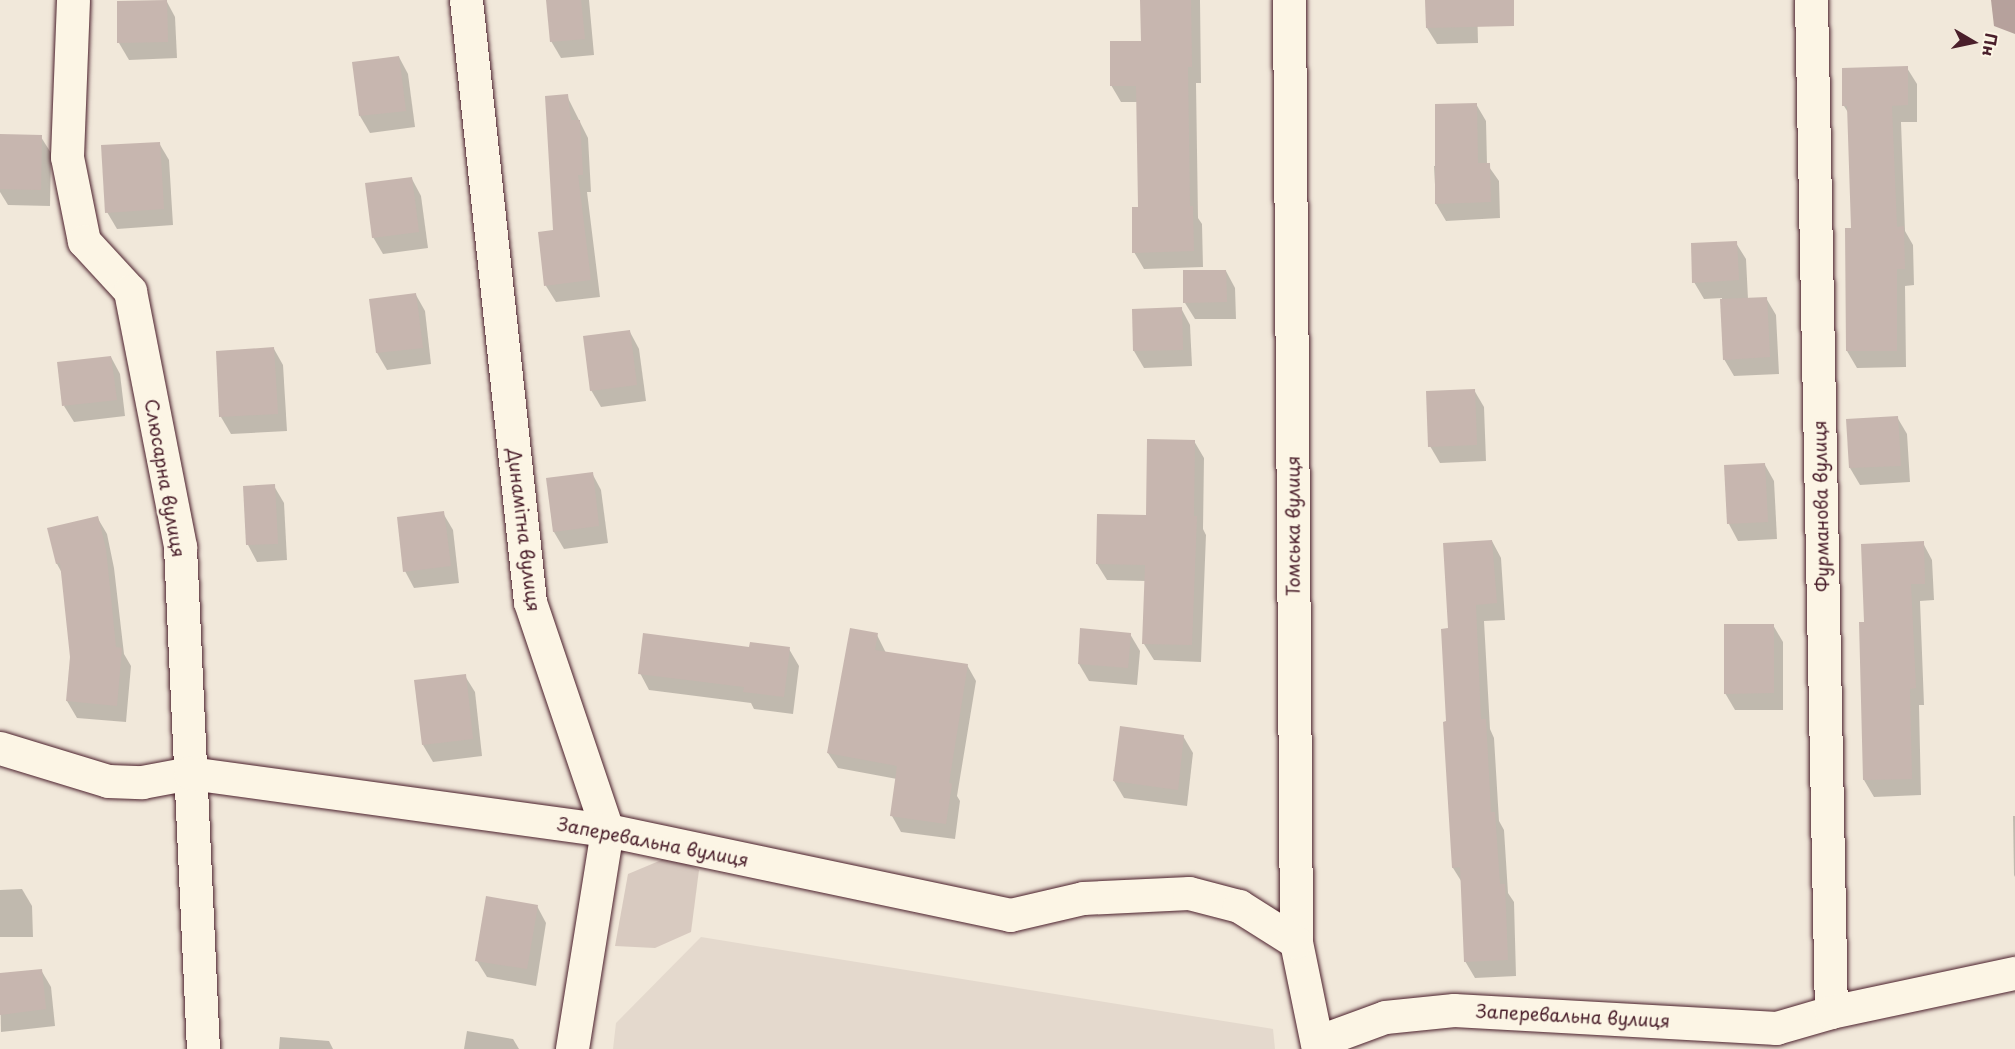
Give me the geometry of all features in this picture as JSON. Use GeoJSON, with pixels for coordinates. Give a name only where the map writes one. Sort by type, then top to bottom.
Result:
{"type":"FeatureCollection","features":[{"type":"Feature","properties":{"kind":"street","name":"Слюсарна вулиця"},"geometry":{"type":"LineString","coordinates":[[73,0],[67,157],[84,241],[130,291],[180,547],[203,1049]]}},
{"type":"Feature","properties":{"kind":"street","name":"Динамітна вулиця"},"geometry":{"type":"LineString","coordinates":[[466,0],[530,602],[607,830],[572,1049]]}},
{"type":"Feature","properties":{"kind":"street","name":"Томська вулиця"},"geometry":{"type":"LineString","coordinates":[[1289,0],[1296,942],[1318,1046]]}},
{"type":"Feature","properties":{"kind":"street","name":"Фурманова вулиця"},"geometry":{"type":"LineString","coordinates":[[1811,0],[1831,1012]]}},
{"type":"Feature","properties":{"kind":"street","name":"Заперевальна вулиця"},"geometry":{"type":"LineString","coordinates":[[0,748],[108,781],[142,782],[190,773],[607,830],[1010,915],[1083,898],[1189,893],[1239,906],[1296,942]]}},
{"type":"Feature","properties":{"kind":"street","name":"Заперевальна вулиця"},"geometry":{"type":"LineString","coordinates":[[1318,1046],[1385,1017],[1455,1010],[1786,1038],[1831,1012],[2015,973]]}},
{"type":"Feature","properties":{"kind":"shaded area"},"geometry":{"type":"Polygon","coordinates":[[[1991,0],[2015,0],[2015,34],[1994,26],[1991,0]]]}},
{"type":"Feature","properties":{"kind":"shaded area"},"geometry":{"type":"Polygon","coordinates":[[[671,856],[699,870],[691,932],[655,948],[615,946],[628,874],[671,856]]]}},
{"type":"Feature","properties":{"kind":"shaded area"},"geometry":{"type":"Polygon","coordinates":[[[701,937],[1273,1029],[1275,1049],[613,1049],[616,1023],[701,937]]]}},
{"type":"Feature","properties":{"kind":"building"},"geometry":{"type":"Polygon","coordinates":[[[167,0],[168,42],[117,43],[117,1],[167,0]]]}},
{"type":"Feature","properties":{"kind":"building"},"geometry":{"type":"Polygon","coordinates":[[[546,0],[581,0],[585,39],[550,42],[546,0]]]}},
{"type":"Feature","properties":{"kind":"building"},"geometry":{"type":"Polygon","coordinates":[[[1140,0],[1191,0],[1192,67],[1188,67],[1190,206],[1193,206],[1194,251],[1132,253],[1132,207],[1138,207],[1136,86],[1110,86],[1110,41],[1141,41],[1140,0]]]}},
{"type":"Feature","properties":{"kind":"building"},"geometry":{"type":"Polygon","coordinates":[[[1425,0],[1514,0],[1514,26],[1426,28],[1425,0]]]}},
{"type":"Feature","properties":{"kind":"building"},"geometry":{"type":"Polygon","coordinates":[[[399,56],[406,111],[359,116],[352,62],[399,56]]]}},
{"type":"Feature","properties":{"kind":"building"},"geometry":{"type":"Polygon","coordinates":[[[1908,66],[1908,105],[1892,106],[1897,227],[1904,226],[1905,269],[1897,269],[1897,351],[1846,351],[1845,228],[1851,228],[1847,106],[1842,106],[1842,68],[1908,66]]]}},
{"type":"Feature","properties":{"kind":"building"},"geometry":{"type":"Polygon","coordinates":[[[568,94],[571,120],[580,120],[583,175],[578,175],[591,280],[544,286],[538,232],[553,230],[545,96],[568,94]]]}},
{"type":"Feature","properties":{"kind":"building"},"geometry":{"type":"Polygon","coordinates":[[[1477,103],[1478,163],[1490,163],[1491,202],[1435,204],[1435,104],[1477,103]]]}},
{"type":"Feature","properties":{"kind":"building"},"geometry":{"type":"Polygon","coordinates":[[[0,134],[42,135],[41,190],[0,189],[0,134]]]}},
{"type":"Feature","properties":{"kind":"building"},"geometry":{"type":"Polygon","coordinates":[[[160,142],[164,209],[105,213],[101,145],[160,142]]]}},
{"type":"Feature","properties":{"kind":"building"},"geometry":{"type":"Polygon","coordinates":[[[412,177],[419,232],[372,238],[365,183],[412,177]]]}},
{"type":"Feature","properties":{"kind":"building"},"geometry":{"type":"Polygon","coordinates":[[[1737,241],[1739,280],[1692,283],[1691,243],[1737,241]]]}},
{"type":"Feature","properties":{"kind":"building"},"geometry":{"type":"Polygon","coordinates":[[[1183,270],[1226,270],[1227,302],[1183,303],[1183,270]]]}},
{"type":"Feature","properties":{"kind":"building"},"geometry":{"type":"Polygon","coordinates":[[[416,293],[423,348],[376,353],[369,299],[416,293]]]}},
{"type":"Feature","properties":{"kind":"building"},"geometry":{"type":"Polygon","coordinates":[[[1767,297],[1770,357],[1723,360],[1720,299],[1767,297]]]}},
{"type":"Feature","properties":{"kind":"building"},"geometry":{"type":"Polygon","coordinates":[[[1182,307],[1183,350],[1133,351],[1132,309],[1182,307]]]}},
{"type":"Feature","properties":{"kind":"building"},"geometry":{"type":"Polygon","coordinates":[[[630,330],[637,385],[590,391],[583,336],[630,330]]]}},
{"type":"Feature","properties":{"kind":"building"},"geometry":{"type":"Polygon","coordinates":[[[274,347],[278,414],[219,417],[216,351],[274,347]]]}},
{"type":"Feature","properties":{"kind":"building"},"geometry":{"type":"Polygon","coordinates":[[[111,356],[117,400],[62,406],[57,362],[111,356]]]}},
{"type":"Feature","properties":{"kind":"building"},"geometry":{"type":"Polygon","coordinates":[[[1475,389],[1477,445],[1428,447],[1426,391],[1475,389]]]}},
{"type":"Feature","properties":{"kind":"building"},"geometry":{"type":"Polygon","coordinates":[[[1898,416],[1901,466],[1849,468],[1846,419],[1898,416]]]}},
{"type":"Feature","properties":{"kind":"building"},"geometry":{"type":"Polygon","coordinates":[[[1147,439],[1195,440],[1194,516],[1197,516],[1192,645],[1142,644],[1145,565],[1096,564],[1097,514],[1146,515],[1147,439]]]}},
{"type":"Feature","properties":{"kind":"building"},"geometry":{"type":"Polygon","coordinates":[[[1765,463],[1768,522],[1727,524],[1724,465],[1765,463]]]}},
{"type":"Feature","properties":{"kind":"building"},"geometry":{"type":"Polygon","coordinates":[[[593,472],[599,526],[553,532],[546,478],[593,472]]]}},
{"type":"Feature","properties":{"kind":"building"},"geometry":{"type":"Polygon","coordinates":[[[275,484],[278,544],[246,545],[243,486],[275,484]]]}},
{"type":"Feature","properties":{"kind":"building"},"geometry":{"type":"Polygon","coordinates":[[[444,511],[451,566],[403,572],[397,517],[444,511]]]}},
{"type":"Feature","properties":{"kind":"building"},"geometry":{"type":"Polygon","coordinates":[[[98,516],[106,549],[116,647],[122,648],[117,706],[66,701],[70,657],[60,563],[56,564],[47,528],[98,516]]]}},
{"type":"Feature","properties":{"kind":"building"},"geometry":{"type":"Polygon","coordinates":[[[1492,540],[1497,603],[1476,605],[1481,719],[1486,719],[1491,812],[1495,812],[1500,884],[1505,884],[1508,960],[1464,962],[1460,867],[1452,868],[1443,722],[1446,721],[1441,629],[1448,628],[1443,543],[1492,540]]]}},
{"type":"Feature","properties":{"kind":"building"},"geometry":{"type":"Polygon","coordinates":[[[1924,541],[1925,584],[1911,584],[1916,688],[1910,689],[1912,779],[1863,780],[1859,622],[1864,622],[1861,544],[1924,541]]]}},
{"type":"Feature","properties":{"kind":"building"},"geometry":{"type":"Polygon","coordinates":[[[1724,624],[1774,624],[1774,693],[1724,694],[1724,624]]]}},
{"type":"Feature","properties":{"kind":"building"},"geometry":{"type":"Polygon","coordinates":[[[850,628],[878,633],[875,650],[968,664],[949,783],[952,784],[946,824],[890,816],[897,766],[827,753],[850,628]]]}},
{"type":"Feature","properties":{"kind":"building"},"geometry":{"type":"Polygon","coordinates":[[[1080,628],[1131,633],[1128,668],[1078,664],[1080,628]]]}},
{"type":"Feature","properties":{"kind":"building"},"geometry":{"type":"Polygon","coordinates":[[[643,633],[749,647],[750,642],[790,647],[784,697],[743,692],[744,687],[638,674],[643,633]]]}},
{"type":"Feature","properties":{"kind":"building"},"geometry":{"type":"Polygon","coordinates":[[[466,674],[473,739],[422,745],[414,680],[466,674]]]}},
{"type":"Feature","properties":{"kind":"building"},"geometry":{"type":"Polygon","coordinates":[[[1120,726],[1184,735],[1178,790],[1113,781],[1120,726]]]}},
{"type":"Feature","properties":{"kind":"building"},"geometry":{"type":"Polygon","coordinates":[[[486,896],[538,905],[527,969],[475,961],[486,896]]]}},
{"type":"Feature","properties":{"kind":"building"},"geometry":{"type":"Polygon","coordinates":[[[42,969],[46,1009],[0,1015],[0,973],[42,969]]]}}]}
